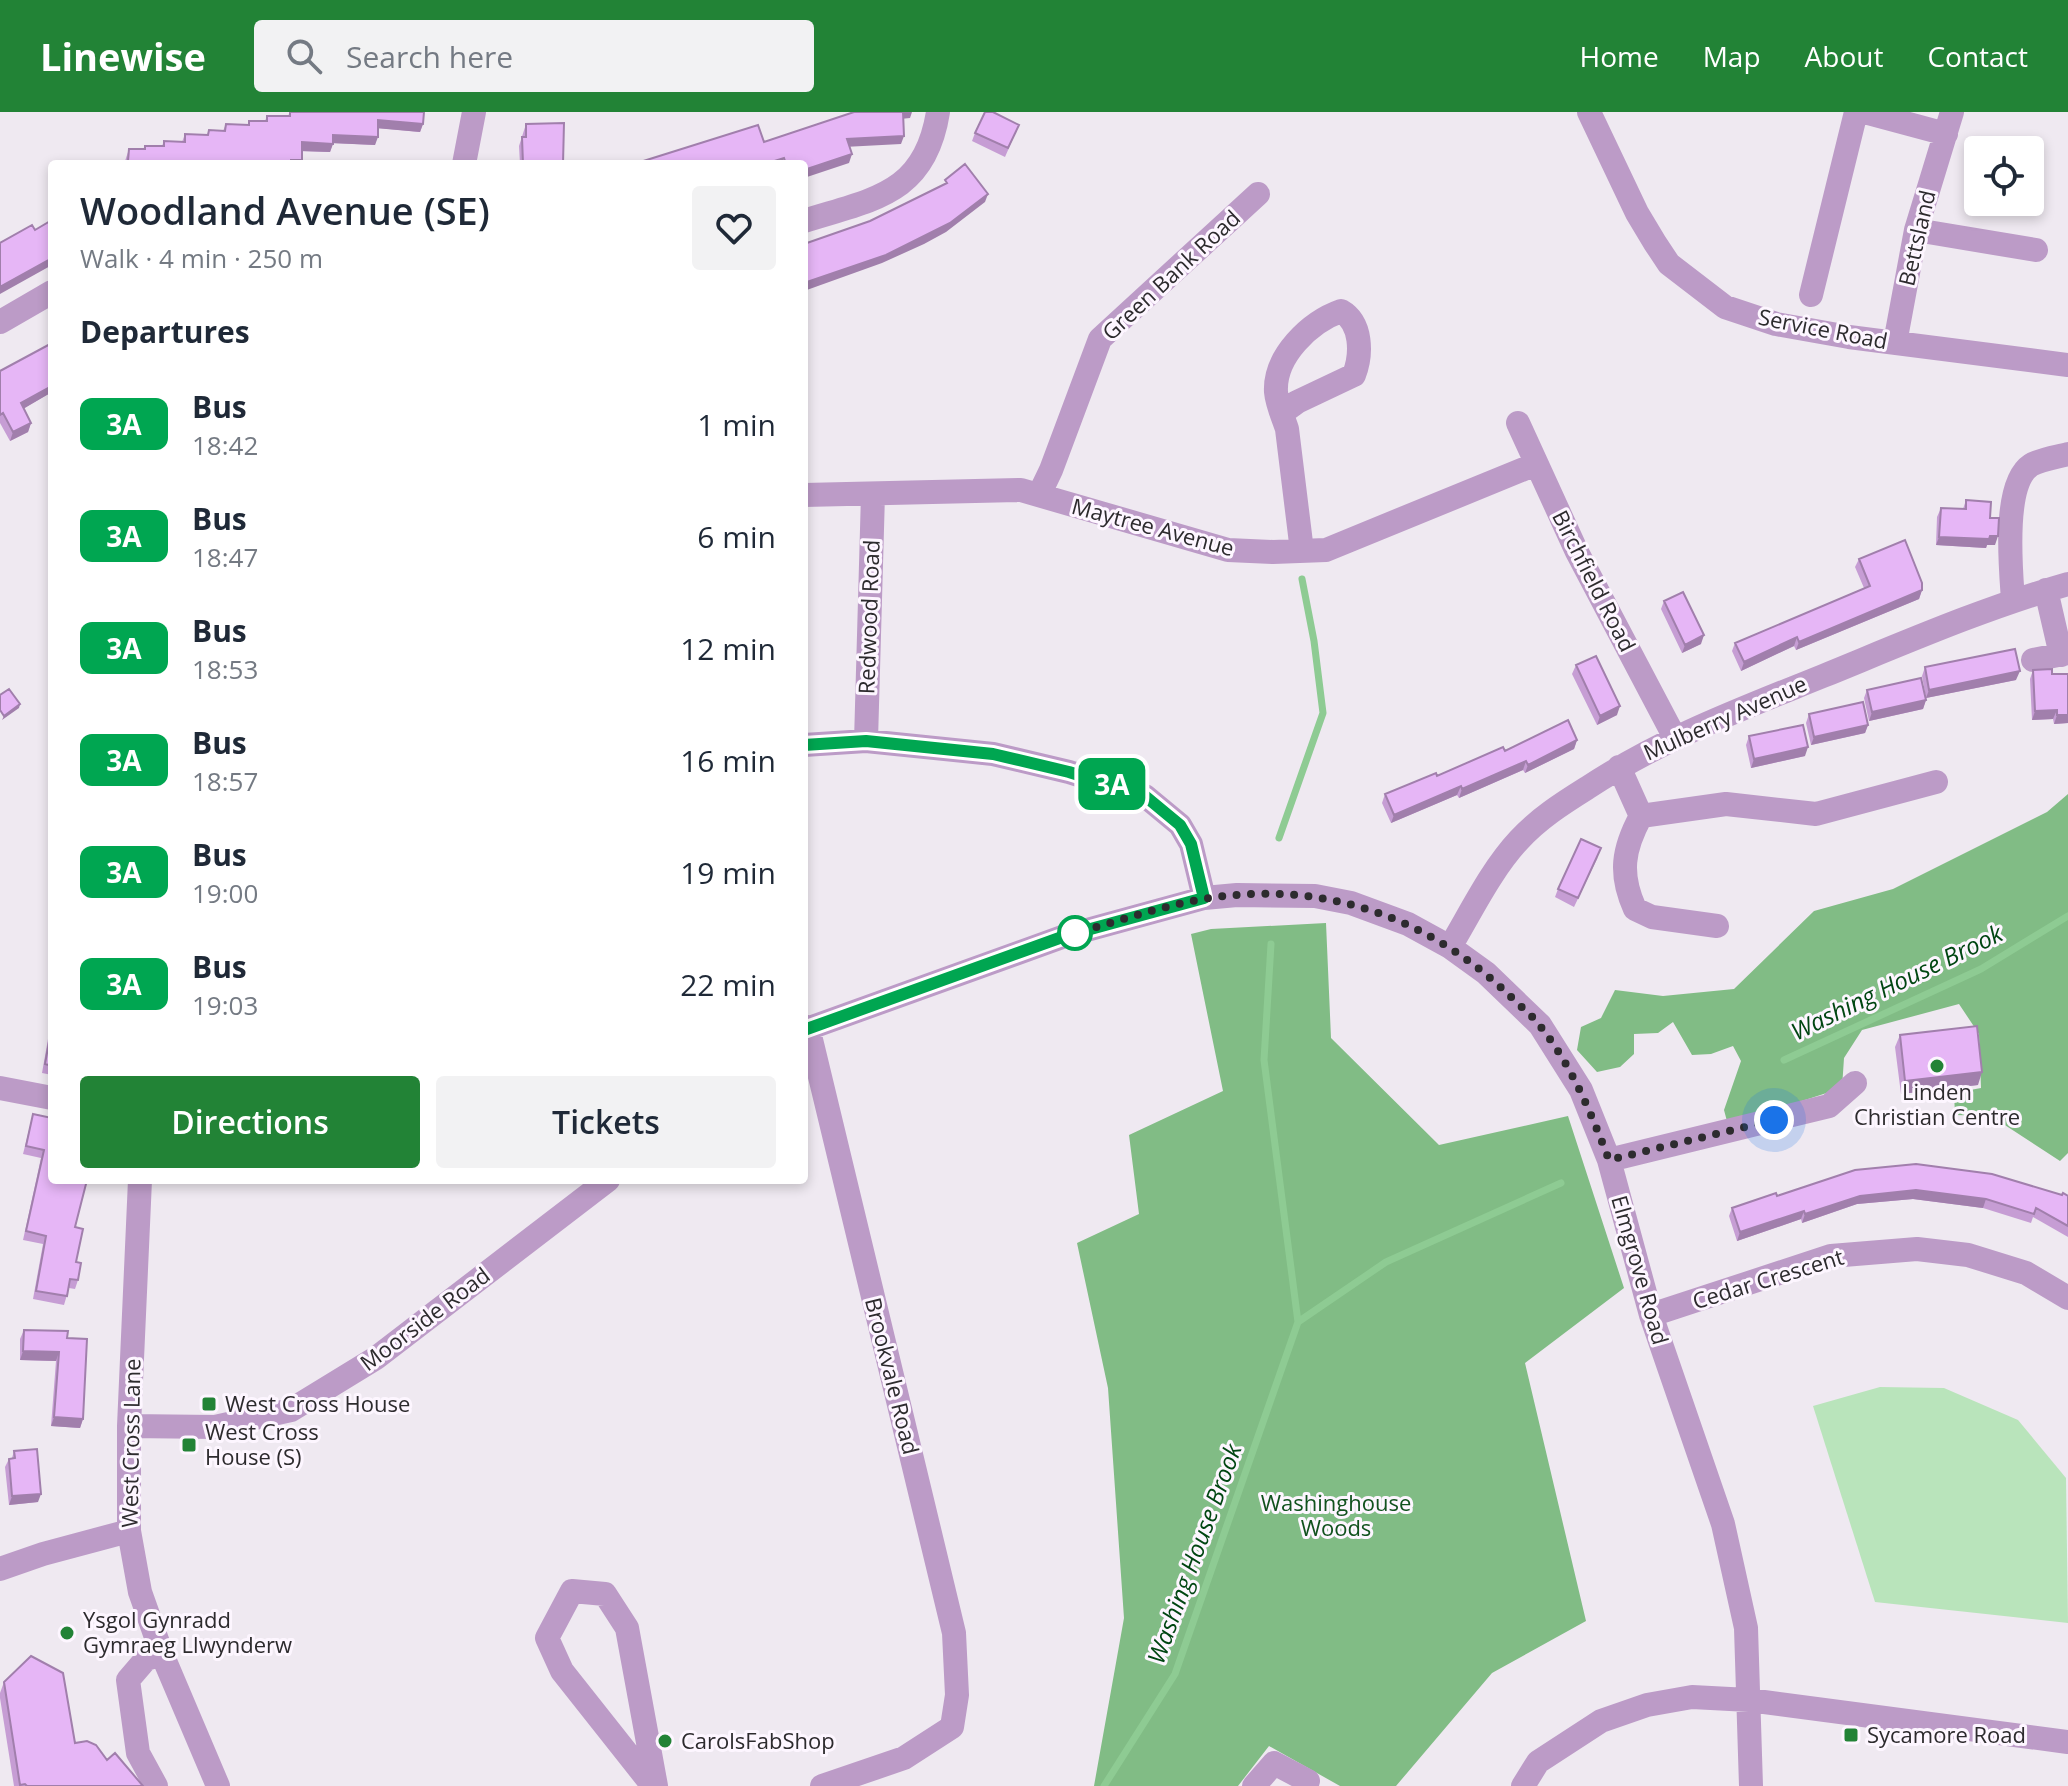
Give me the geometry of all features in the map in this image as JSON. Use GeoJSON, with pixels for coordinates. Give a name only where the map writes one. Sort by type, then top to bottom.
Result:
{"type":"FeatureCollection","features":[{"type":"Feature","properties":{"kind":"street"},"geometry":{"type":"LineString","coordinates":[[465,160],[474,112]]}},
{"type":"Feature","properties":{"kind":"street"},"geometry":{"type":"LineString","coordinates":[[808,220],[890,193],[917,168],[934,137],[938,112]]}},
{"type":"Feature","properties":{"kind":"street","name":"Service Road"},"geometry":{"type":"LineString","coordinates":[[1589,112],[1637,213],[1669,264],[1725,307],[1776,324],[2068,365]]}},
{"type":"Feature","properties":{"kind":"street"},"geometry":{"type":"LineString","coordinates":[[1811,295],[1856,112]]}},
{"type":"Feature","properties":{"kind":"street","name":"Bettsland"},"geometry":{"type":"LineString","coordinates":[[1864,112],[1949,123],[1916,230],[1895,343]]}},
{"type":"Feature","properties":{"kind":"street","name":"Green Bank Road"},"geometry":{"type":"LineString","coordinates":[[1039,495],[1100,339],[1258,194]]}},
{"type":"Feature","properties":{"kind":"street"},"geometry":{"type":"LineString","coordinates":[[1916,230],[2036,250]]}},
{"type":"Feature","properties":{"kind":"street"},"geometry":{"type":"LineString","coordinates":[[0,322],[48,294]]}},
{"type":"Feature","properties":{"kind":"street"},"geometry":{"type":"LineString","coordinates":[[1282,413],[1287,429],[1302,551]]}},
{"type":"Feature","properties":{"kind":"street","name":"Birchfield Road"},"geometry":{"type":"LineString","coordinates":[[1518,423],[1577,552],[1674,736]]}},
{"type":"Feature","properties":{"kind":"street"},"geometry":{"type":"LineString","coordinates":[[2013,600],[2010,553],[2012,514],[2019,482],[2032,464],[2068,454]]}},
{"type":"Feature","properties":{"kind":"street","name":"Maytree Avenue"},"geometry":{"type":"LineString","coordinates":[[808,495],[1021,490],[1228,550],[1326,550],[1536,464]]}},
{"type":"Feature","properties":{"kind":"street","name":"Redwood Road"},"geometry":{"type":"LineString","coordinates":[[866,741],[873,494]]}},
{"type":"Feature","properties":{"kind":"street"},"geometry":{"type":"LineString","coordinates":[[2033,660],[2064,654],[2057,587]]}},
{"type":"Feature","properties":{"kind":"street","name":"Mulberry Avenue"},"geometry":{"type":"LineString","coordinates":[[1450,947],[1494,874],[1519,840],[1557,807],[1619,767],[1674,736],[2013,600],[2057,587]]}},
{"type":"Feature","properties":{"kind":"street"},"geometry":{"type":"LineString","coordinates":[[808,745],[866,741],[993,754],[1069,772],[1145,796],[1180,825],[1191,844],[1204,898],[1065,936],[808,1027]]}},
{"type":"Feature","properties":{"kind":"street"},"geometry":{"type":"LineString","coordinates":[[1619,767],[1641,816]]}},
{"type":"Feature","properties":{"kind":"street"},"geometry":{"type":"LineString","coordinates":[[1641,816],[1726,804],[1816,814],[1936,782]]}},
{"type":"Feature","properties":{"kind":"street"},"geometry":{"type":"LineString","coordinates":[[1641,816],[1628,841],[1624,875],[1635,909],[1652,917],[1717,926]]}},
{"type":"Feature","properties":{"kind":"street","name":"Elmgrove Road"},"geometry":{"type":"LineString","coordinates":[[1204,898],[1284,894],[1315,896],[1351,903],[1408,924],[1450,947],[1486,973],[1540,1025],[1581,1090],[1609,1160],[1651,1315],[1723,1524],[1746,1628],[1749,1700]]}},
{"type":"Feature","properties":{"kind":"street","name":"Brookvale Road"},"geometry":{"type":"LineString","coordinates":[[808,1036],[954,1633],[957,1695],[952,1727],[904,1758],[822,1786]]}},
{"type":"Feature","properties":{"kind":"street"},"geometry":{"type":"LineString","coordinates":[[1609,1160],[1829,1106],[1855,1083]]}},
{"type":"Feature","properties":{"kind":"street"},"geometry":{"type":"LineString","coordinates":[[0,1088],[48,1097]]}},
{"type":"Feature","properties":{"kind":"street","name":"West Cross Lane"},"geometry":{"type":"LineString","coordinates":[[140,1184],[129,1426],[129,1531],[140,1592],[162,1654],[218,1786]]}},
{"type":"Feature","properties":{"kind":"street","name":"Moorside Road"},"geometry":{"type":"LineString","coordinates":[[129,1426],[215,1427],[291,1410],[376,1358],[603,1184]]}},
{"type":"Feature","properties":{"kind":"street","name":"Cedar Crescent"},"geometry":{"type":"LineString","coordinates":[[1651,1315],[1831,1256],[1917,1249],[1968,1255],[2026,1273],[2068,1298]]}},
{"type":"Feature","properties":{"kind":"street"},"geometry":{"type":"LineString","coordinates":[[0,1569],[129,1531]]}},
{"type":"Feature","properties":{"kind":"street"},"geometry":{"type":"LineString","coordinates":[[572,1591],[605,1594],[627,1628],[655,1786],[562,1671],[547,1638],[572,1591]]}},
{"type":"Feature","properties":{"kind":"street"},"geometry":{"type":"LineString","coordinates":[[156,1786],[138,1753],[128,1680],[146,1659],[162,1654]]}},
{"type":"Feature","properties":{"kind":"street"},"geometry":{"type":"LineString","coordinates":[[1523,1786],[1538,1762],[1601,1721],[1647,1705],[1692,1697],[1749,1700],[2068,1742]]}},
{"type":"Feature","properties":{"kind":"street"},"geometry":{"type":"LineString","coordinates":[[1749,1700],[1751,1786]]}},
{"type":"Feature","properties":{"kind":"street"},"geometry":{"type":"LineString","coordinates":[[1254,1786],[1274,1763],[1308,1781]]}},
{"type":"Feature","properties":{"kind":"green space"},"geometry":{"type":"Polygon","coordinates":[[[2068,794],[2068,1153],[2060,1161],[1991,1116],[1955,1115],[1954,1093],[1981,1088],[1979,1034],[1959,1004],[1862,1030],[1844,1058],[1842,1088],[1728,1125],[1724,1110],[1741,1061],[1733,1046],[1711,1054],[1692,1055],[1673,1022],[1658,1033],[1634,1034],[1634,1054],[1620,1067],[1597,1072],[1577,1050],[1581,1027],[1601,1018],[1615,990],[1663,996],[1734,989],[1814,911],[1893,889],[2047,812],[2068,794]]]}},
{"type":"Feature","properties":{"kind":"green space","name":"Washinghouse Woods"},"geometry":{"type":"Polygon","coordinates":[[[1326,923],[1331,1038],[1439,1145],[1568,1116],[1624,1288],[1525,1363],[1586,1621],[1492,1673],[1396,1786],[1340,1786],[1269,1746],[1238,1786],[1094,1786],[1124,1618],[1108,1388],[1077,1243],[1139,1214],[1129,1135],[1223,1091],[1191,934],[1211,929],[1326,923]]]}},
{"type":"Feature","properties":{"kind":"green space"},"geometry":{"type":"Polygon","coordinates":[[[1880,1387],[1944,1388],[2018,1420],[2066,1478],[2068,1623],[1875,1602],[1813,1406],[1880,1387]]]}},
{"type":"Feature","properties":{"kind":"building"},"geometry":{"type":"Polygon","coordinates":[[[290,112],[424,112],[423,124],[378,120],[378,137],[333,135],[333,144],[302,142],[302,160],[128,160],[129,149],[164,146],[164,141],[185,142],[185,134],[208,135],[209,130],[225,131],[226,124],[249,125],[249,121],[267,121],[267,116],[290,116],[290,112]]]}},
{"type":"Feature","properties":{"kind":"building"},"geometry":{"type":"Polygon","coordinates":[[[854,112],[903,112],[904,136],[847,139],[852,154],[808,169],[808,160],[784,158],[647,160],[758,125],[764,142],[854,112]]]}},
{"type":"Feature","properties":{"kind":"building"},"geometry":{"type":"Polygon","coordinates":[[[985,112],[993,112],[1019,125],[1008,148],[975,133],[985,112]]]}},
{"type":"Feature","properties":{"kind":"building"},"geometry":{"type":"Polygon","coordinates":[[[564,123],[563,160],[523,160],[522,137],[526,137],[526,124],[564,123]]]}},
{"type":"Feature","properties":{"kind":"building"},"geometry":{"type":"Polygon","coordinates":[[[965,164],[988,194],[950,223],[886,255],[808,282],[808,243],[870,221],[947,183],[945,180],[965,164]]]}},
{"type":"Feature","properties":{"kind":"building"},"geometry":{"type":"Polygon","coordinates":[[[48,222],[48,260],[0,287],[0,243],[32,225],[35,230],[48,222]]]}},
{"type":"Feature","properties":{"kind":"building"},"geometry":{"type":"Polygon","coordinates":[[[48,345],[48,388],[21,403],[31,423],[13,432],[3,413],[0,415],[0,371],[48,345]]]}},
{"type":"Feature","properties":{"kind":"building"},"geometry":{"type":"Polygon","coordinates":[[[1966,500],[1991,502],[1990,518],[1999,518],[1998,536],[1990,536],[1989,539],[1939,537],[1941,508],[1966,509],[1966,500]]]}},
{"type":"Feature","properties":{"kind":"building"},"geometry":{"type":"Polygon","coordinates":[[[1905,540],[1922,590],[1799,642],[1797,637],[1744,662],[1735,643],[1870,586],[1859,559],[1905,540]]]}},
{"type":"Feature","properties":{"kind":"building"},"geometry":{"type":"Polygon","coordinates":[[[1683,592],[1704,635],[1685,645],[1664,601],[1683,592]]]}},
{"type":"Feature","properties":{"kind":"building"},"geometry":{"type":"Polygon","coordinates":[[[2015,649],[2020,671],[1929,690],[1925,667],[2015,649]]]}},
{"type":"Feature","properties":{"kind":"building"},"geometry":{"type":"Polygon","coordinates":[[[1596,656],[1620,706],[1600,716],[1576,665],[1596,656]]]}},
{"type":"Feature","properties":{"kind":"building"},"geometry":{"type":"Polygon","coordinates":[[[2052,669],[2052,674],[2068,674],[2068,715],[2057,715],[2057,710],[2035,711],[2033,670],[2052,669]]]}},
{"type":"Feature","properties":{"kind":"building"},"geometry":{"type":"Polygon","coordinates":[[[1921,678],[1926,700],[1872,712],[1867,690],[1921,678]]]}},
{"type":"Feature","properties":{"kind":"building"},"geometry":{"type":"Polygon","coordinates":[[[9,689],[20,704],[4,716],[0,710],[0,695],[9,689]]]}},
{"type":"Feature","properties":{"kind":"building"},"geometry":{"type":"Polygon","coordinates":[[[1863,702],[1868,725],[1814,737],[1809,714],[1863,702]]]}},
{"type":"Feature","properties":{"kind":"building"},"geometry":{"type":"Polygon","coordinates":[[[1568,720],[1577,740],[1528,765],[1526,761],[1394,815],[1385,794],[1436,773],[1437,776],[1503,747],[1505,751],[1568,720]]]}},
{"type":"Feature","properties":{"kind":"building"},"geometry":{"type":"Polygon","coordinates":[[[1803,725],[1808,747],[1754,759],[1749,736],[1803,725]]]}},
{"type":"Feature","properties":{"kind":"building"},"geometry":{"type":"Polygon","coordinates":[[[1581,839],[1601,848],[1578,898],[1558,889],[1581,839]]]}},
{"type":"Feature","properties":{"kind":"building","name":"Linden Christian Centre"},"geometry":{"type":"Polygon","coordinates":[[[1977,1026],[1982,1072],[1905,1081],[1900,1035],[1977,1026]]]}},
{"type":"Feature","properties":{"kind":"building"},"geometry":{"type":"Polygon","coordinates":[[[33,1114],[48,1117],[48,1184],[86,1184],[75,1227],[83,1229],[76,1262],[81,1263],[78,1280],[70,1279],[67,1296],[36,1291],[46,1236],[26,1231],[44,1150],[26,1146],[33,1114]]]}},
{"type":"Feature","properties":{"kind":"building"},"geometry":{"type":"Polygon","coordinates":[[[1916,1164],[1992,1174],[2063,1193],[2068,1196],[2068,1226],[2036,1208],[2034,1214],[1986,1199],[1916,1190],[1860,1196],[1740,1232],[1732,1208],[1855,1170],[1916,1164]]]}},
{"type":"Feature","properties":{"kind":"building"},"geometry":{"type":"Polygon","coordinates":[[[24,1330],[68,1331],[67,1338],[87,1339],[83,1419],[54,1417],[59,1352],[23,1351],[24,1330]]]}},
{"type":"Feature","properties":{"kind":"building"},"geometry":{"type":"Polygon","coordinates":[[[37,1449],[41,1494],[12,1496],[9,1459],[15,1458],[14,1451],[37,1449]]]}},
{"type":"Feature","properties":{"kind":"building"},"geometry":{"type":"Polygon","coordinates":[[[31,1656],[63,1673],[75,1743],[87,1741],[96,1745],[107,1760],[115,1753],[143,1786],[20,1785],[4,1682],[31,1656]]]}},
{"type":"Feature","properties":{"kind":"waterway","name":"Washing House Brook"},"geometry":{"type":"LineString","coordinates":[[1279,838],[1323,713],[1302,579]]}},
{"type":"Feature","properties":{"kind":"waterway","name":"Washing House Brook"},"geometry":{"type":"LineString","coordinates":[[1784,1060],[1981,969],[2068,916]]}},
{"type":"Feature","properties":{"kind":"waterway","name":"Washing House Brook"},"geometry":{"type":"LineString","coordinates":[[1104,1786],[1175,1674],[1298,1322],[1264,1060],[1271,944]]}},
{"type":"Feature","properties":{"kind":"waterway","name":"Washing House Brook"},"geometry":{"type":"LineString","coordinates":[[1298,1322],[1386,1262],[1561,1183]]}},
{"type":"Feature","properties":{"kind":"bus line","name":"3A"},"geometry":{"type":"LineString","coordinates":[[808,745],[866,741],[993,754],[1069,772],[1145,796],[1180,825],[1191,844],[1204,898],[1065,936],[808,1027]]}},
{"type":"Feature","properties":{"kind":"place","name":"Linden Christian Centre"},"geometry":{"type":"Point","coordinates":[1937,1066]}},
{"type":"Feature","properties":{"kind":"place","name":"West Cross House"},"geometry":{"type":"Point","coordinates":[209,1404]}},
{"type":"Feature","properties":{"kind":"place","name":"West Cross House (S)"},"geometry":{"type":"Point","coordinates":[189,1445]}},
{"type":"Feature","properties":{"kind":"place","name":"Ysgol Gynradd Gymraeg Llwynderw"},"geometry":{"type":"Point","coordinates":[67,1633]}},
{"type":"Feature","properties":{"kind":"place","name":"Sycamore Road"},"geometry":{"type":"Point","coordinates":[1851,1735]}},
{"type":"Feature","properties":{"kind":"place","name":"CarolsFabShop"},"geometry":{"type":"Point","coordinates":[665,1741]}},
{"type":"Feature","properties":{"kind":"route"},"geometry":{"type":"LineString","coordinates":[[1075,933],[1065,936],[1204,898],[1284,894],[1351,903],[1408,924],[1450,947],[1486,973],[1540,1025],[1581,1090],[1609,1160],[1774,1120]]}}]}
